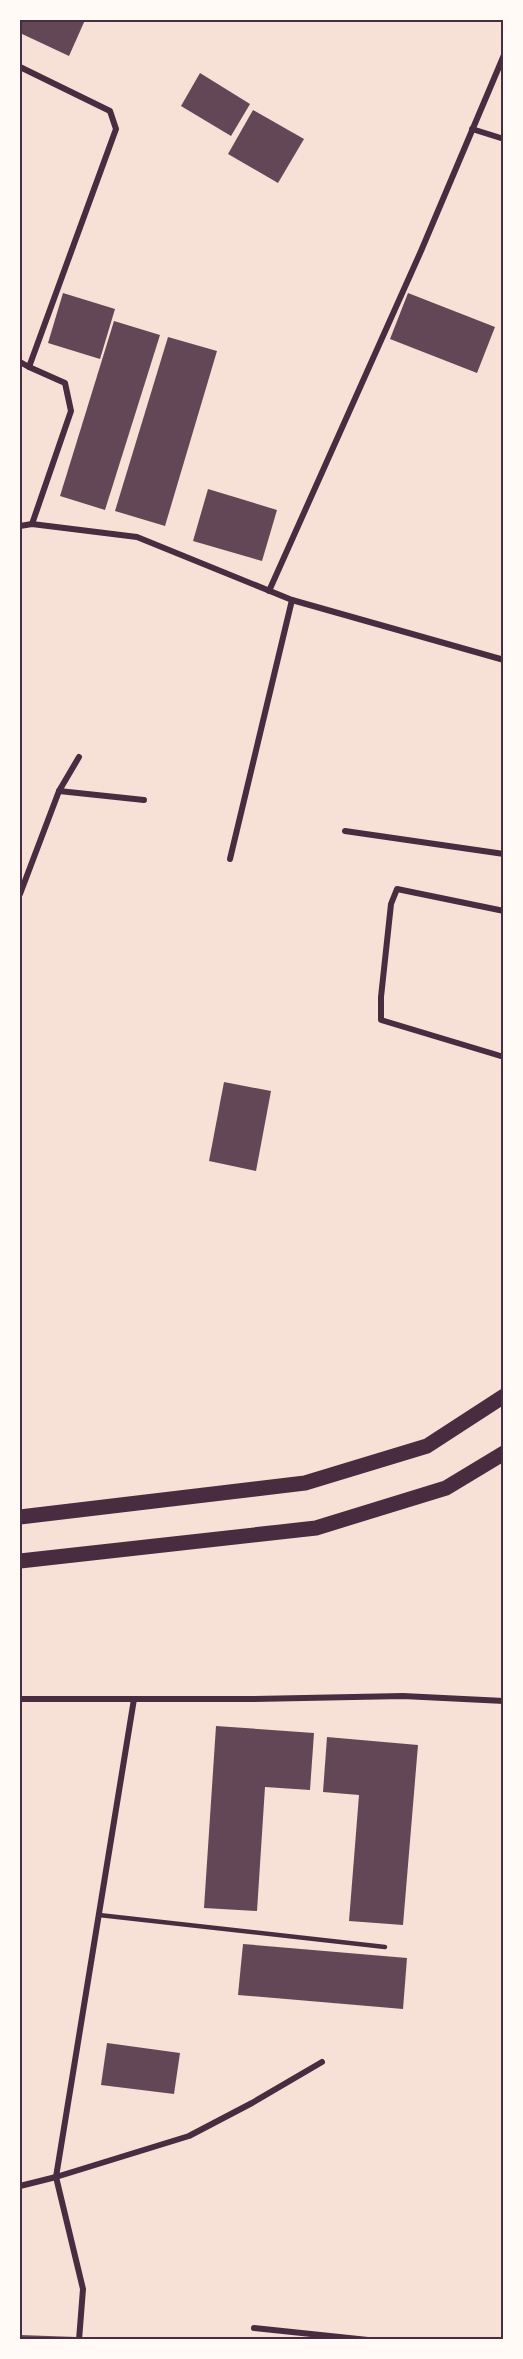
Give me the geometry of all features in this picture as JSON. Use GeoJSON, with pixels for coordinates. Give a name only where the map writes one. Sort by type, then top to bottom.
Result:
{"type":"FeatureCollection","features":[{"type":"Feature","properties":{"kind":"main road"},"geometry":{"type":"LineString","coordinates":[[20,1516],[305,1483],[427,1446],[504,1396]]}},
{"type":"Feature","properties":{"kind":"main road"},"geometry":{"type":"LineString","coordinates":[[20,1561],[316,1528],[446,1488],[504,1453]]}},
{"type":"Feature","properties":{"kind":"street"},"geometry":{"type":"LineString","coordinates":[[269,591],[416,262],[504,55]]}},
{"type":"Feature","properties":{"kind":"street"},"geometry":{"type":"LineString","coordinates":[[20,67],[110,111],[116,129],[29,366]]}},
{"type":"Feature","properties":{"kind":"street"},"geometry":{"type":"LineString","coordinates":[[472,129],[504,139]]}},
{"type":"Feature","properties":{"kind":"street"},"geometry":{"type":"LineString","coordinates":[[20,362],[65,383],[71,411],[32,524]]}},
{"type":"Feature","properties":{"kind":"street"},"geometry":{"type":"LineString","coordinates":[[20,526],[32,524],[137,537],[292,600],[504,660]]}},
{"type":"Feature","properties":{"kind":"street"},"geometry":{"type":"LineString","coordinates":[[230,859],[292,600]]}},
{"type":"Feature","properties":{"kind":"street"},"geometry":{"type":"LineString","coordinates":[[20,894],[59,791],[78,757]]}},
{"type":"Feature","properties":{"kind":"street"},"geometry":{"type":"LineString","coordinates":[[59,791],[144,800]]}},
{"type":"Feature","properties":{"kind":"street"},"geometry":{"type":"LineString","coordinates":[[345,831],[504,854]]}},
{"type":"Feature","properties":{"kind":"street"},"geometry":{"type":"LineString","coordinates":[[504,911],[397,889],[392,904],[381,997],[381,1020],[504,1057]]}},
{"type":"Feature","properties":{"kind":"street"},"geometry":{"type":"LineString","coordinates":[[20,1699],[403,1696],[504,1701]]}},
{"type":"Feature","properties":{"kind":"street"},"geometry":{"type":"LineString","coordinates":[[79,2340],[82,2289],[56,2177],[134,1699]]}},
{"type":"Feature","properties":{"kind":"street"},"geometry":{"type":"LineString","coordinates":[[20,2186],[189,2136],[322,2062]]}},
{"type":"Feature","properties":{"kind":"street"},"geometry":{"type":"LineString","coordinates":[[254,2328],[368,2340]]}},
{"type":"Feature","properties":{"kind":"lane"},"geometry":{"type":"LineString","coordinates":[[99,1915],[385,1947]]}},
{"type":"Feature","properties":{"kind":"building"},"geometry":{"type":"Polygon","coordinates":[[[20,20],[85,20],[69,56],[20,33],[20,20]]]}},
{"type":"Feature","properties":{"kind":"building"},"geometry":{"type":"Polygon","coordinates":[[[200,73],[250,104],[231,136],[181,106],[200,73]]]}},
{"type":"Feature","properties":{"kind":"building"},"geometry":{"type":"Polygon","coordinates":[[[253,110],[304,139],[278,183],[228,154],[253,110]]]}},
{"type":"Feature","properties":{"kind":"building"},"geometry":{"type":"Polygon","coordinates":[[[63,293],[115,309],[100,359],[48,343],[63,293]]]}},
{"type":"Feature","properties":{"kind":"building"},"geometry":{"type":"Polygon","coordinates":[[[408,293],[495,327],[477,373],[390,339],[408,293]]]}},
{"type":"Feature","properties":{"kind":"building"},"geometry":{"type":"Polygon","coordinates":[[[114,321],[160,335],[105,510],[60,496],[114,321]]]}},
{"type":"Feature","properties":{"kind":"building"},"geometry":{"type":"Polygon","coordinates":[[[168,337],[217,351],[165,526],[115,511],[168,337]]]}},
{"type":"Feature","properties":{"kind":"building"},"geometry":{"type":"Polygon","coordinates":[[[208,489],[277,510],[262,561],[193,541],[208,489]]]}},
{"type":"Feature","properties":{"kind":"building"},"geometry":{"type":"Polygon","coordinates":[[[224,1082],[271,1091],[256,1171],[209,1161],[224,1082]]]}},
{"type":"Feature","properties":{"kind":"building"},"geometry":{"type":"Polygon","coordinates":[[[216,1726],[314,1733],[310,1790],[265,1787],[257,1911],[204,1908],[216,1726]]]}},
{"type":"Feature","properties":{"kind":"building"},"geometry":{"type":"Polygon","coordinates":[[[327,1737],[418,1745],[403,1925],[349,1921],[359,1795],[323,1792],[327,1737]]]}},
{"type":"Feature","properties":{"kind":"building"},"geometry":{"type":"Polygon","coordinates":[[[243,1944],[407,1958],[403,2009],[238,1995],[243,1944]]]}},
{"type":"Feature","properties":{"kind":"building"},"geometry":{"type":"Polygon","coordinates":[[[107,2043],[180,2053],[174,2094],[101,2085],[107,2043]]]}},
{"type":"Feature","properties":{"kind":"building"},"geometry":{"type":"Polygon","coordinates":[[[20,2335],[76,2337],[76,2340],[20,2340],[20,2335]]]}}]}
